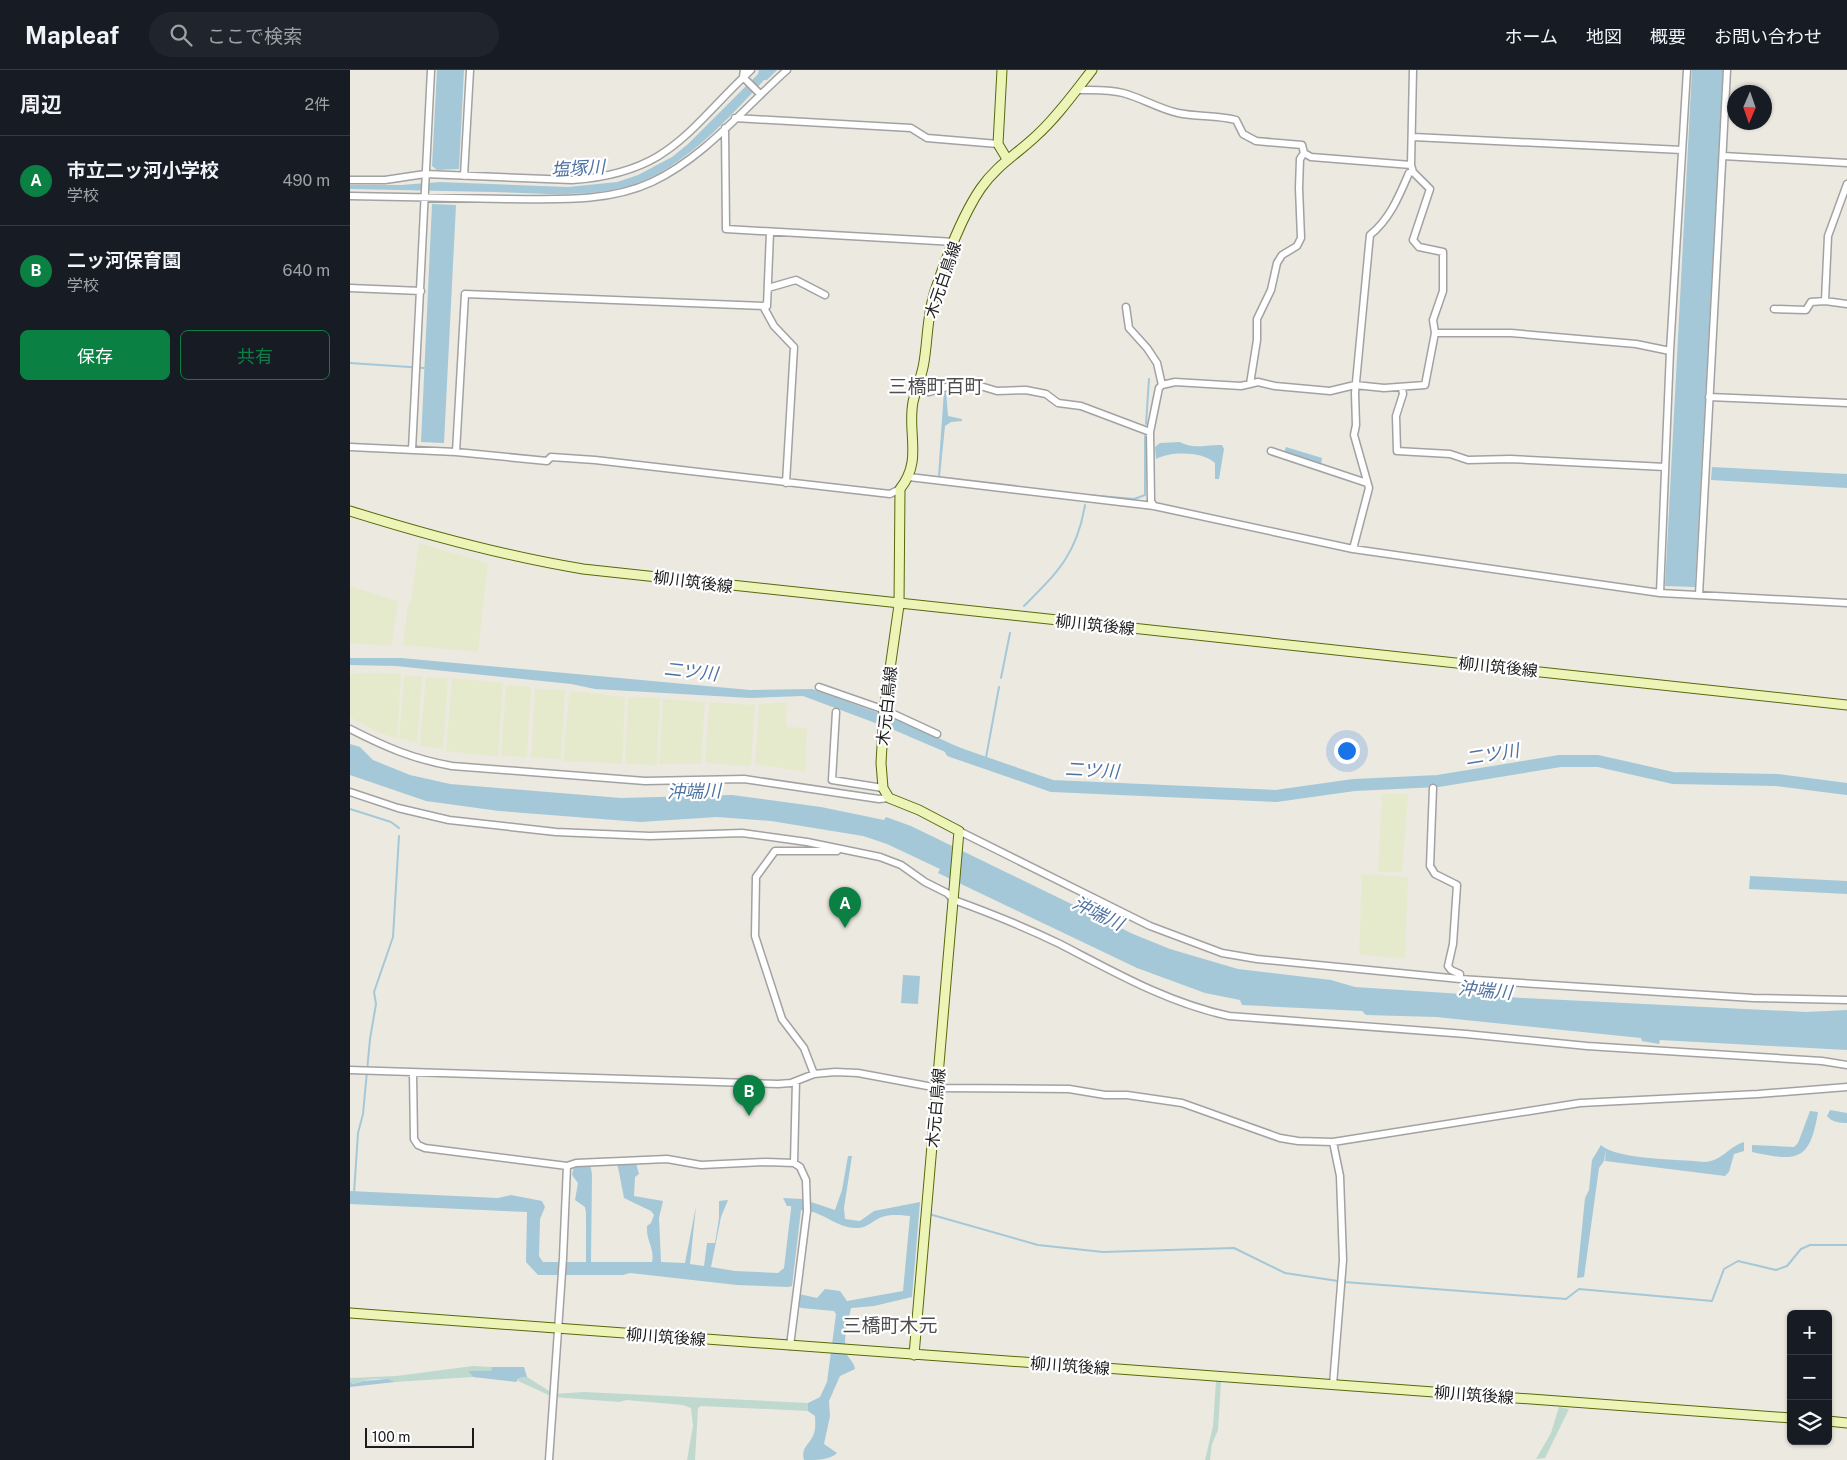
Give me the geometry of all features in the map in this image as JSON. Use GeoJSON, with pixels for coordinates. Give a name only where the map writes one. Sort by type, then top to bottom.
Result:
{"type":"FeatureCollection","features":[{"type":"Feature","properties":{"kind":"main road"},"geometry":{"type":"LineString","coordinates":[[1002,70],[998,144],[1007,159]]}},
{"type":"Feature","properties":{"kind":"main road","name":"木元白鳥線"},"geometry":{"type":"LineString","coordinates":[[889,798],[883,788],[881,763],[885,710],[898,605],[900,489],[909,477],[914,448],[913,403],[925,357],[929,312],[955,242],[981,188],[1007,159],[1048,125],[1092,70]]}},
{"type":"Feature","properties":{"kind":"main road","name":"柳川筑後線"},"geometry":{"type":"LineString","coordinates":[[350,511],[430,536],[545,563],[898,605],[1847,705]]}},
{"type":"Feature","properties":{"kind":"main road"},"geometry":{"type":"LineString","coordinates":[[889,798],[919,810],[959,834]]}},
{"type":"Feature","properties":{"kind":"main road","name":"木元白鳥線"},"geometry":{"type":"LineString","coordinates":[[914,1355],[959,834]]}},
{"type":"Feature","properties":{"kind":"main road","name":"柳川筑後線"},"geometry":{"type":"LineString","coordinates":[[350,1313],[850,1351],[1787,1418]]}},
{"type":"Feature","properties":{"kind":"main road"},"geometry":{"type":"LineString","coordinates":[[1832,1421],[1847,1423]]}},
{"type":"Feature","properties":{"kind":"street"},"geometry":{"type":"LineString","coordinates":[[412,450],[422,292],[424,198],[431,70]]}},
{"type":"Feature","properties":{"kind":"street"},"geometry":{"type":"LineString","coordinates":[[464,176],[470,70]]}},
{"type":"Feature","properties":{"kind":"street"},"geometry":{"type":"LineString","coordinates":[[350,180],[385,180],[425,174],[572,180],[596,178],[625,172],[648,163],[669,151],[751,70]]}},
{"type":"Feature","properties":{"kind":"street"},"geometry":{"type":"LineString","coordinates":[[350,196],[562,199],[608,195],[652,182],[694,156],[787,70]]}},
{"type":"Feature","properties":{"kind":"street"},"geometry":{"type":"LineString","coordinates":[[1352,549],[1369,488],[1354,435],[1355,385],[1370,235],[1379,227],[1395,204],[1412,168],[1413,70]]}},
{"type":"Feature","properties":{"kind":"street"},"geometry":{"type":"LineString","coordinates":[[1660,592],[1670,351],[1686,70]]}},
{"type":"Feature","properties":{"kind":"street"},"geometry":{"type":"LineString","coordinates":[[1699,595],[1727,70]]}},
{"type":"Feature","properties":{"kind":"street"},"geometry":{"type":"LineString","coordinates":[[745,76],[760,94]]}},
{"type":"Feature","properties":{"kind":"street"},"geometry":{"type":"LineString","coordinates":[[1077,90],[1105,89],[1138,98],[1161,109],[1191,116],[1230,118],[1236,120],[1243,134],[1256,141],[1302,145],[1304,153],[1311,157],[1412,168],[1430,189],[1413,240],[1419,247],[1443,252],[1443,291],[1434,320],[1435,333],[1425,385],[1402,388],[1355,385],[1330,391],[1275,386],[1258,382],[1241,386],[1176,382],[1162,385],[1159,388],[1150,432],[1151,501],[1154,506]]}},
{"type":"Feature","properties":{"kind":"street"},"geometry":{"type":"LineString","coordinates":[[734,118],[911,128],[927,138],[998,144]]}},
{"type":"Feature","properties":{"kind":"street"},"geometry":{"type":"LineString","coordinates":[[725,128],[726,229],[955,242]]}},
{"type":"Feature","properties":{"kind":"street"},"geometry":{"type":"LineString","coordinates":[[1413,137],[1682,150]]}},
{"type":"Feature","properties":{"kind":"street"},"geometry":{"type":"LineString","coordinates":[[1250,384],[1257,340],[1257,319],[1271,290],[1277,263],[1282,255],[1297,246],[1301,238],[1298,188],[1300,159],[1304,153]]}},
{"type":"Feature","properties":{"kind":"street"},"geometry":{"type":"LineString","coordinates":[[1723,156],[1847,163]]}},
{"type":"Feature","properties":{"kind":"street"},"geometry":{"type":"LineString","coordinates":[[1825,301],[1828,236],[1847,184]]}},
{"type":"Feature","properties":{"kind":"street"},"geometry":{"type":"LineString","coordinates":[[456,452],[465,294],[767,306],[770,232]]}},
{"type":"Feature","properties":{"kind":"street"},"geometry":{"type":"LineString","coordinates":[[768,288],[796,280],[825,295]]}},
{"type":"Feature","properties":{"kind":"street"},"geometry":{"type":"LineString","coordinates":[[350,288],[422,292]]}},
{"type":"Feature","properties":{"kind":"street"},"geometry":{"type":"LineString","coordinates":[[1774,309],[1806,310],[1811,302],[1825,301],[1847,304]]}},
{"type":"Feature","properties":{"kind":"street"},"geometry":{"type":"LineString","coordinates":[[763,306],[774,326],[794,347],[786,482]]}},
{"type":"Feature","properties":{"kind":"street"},"geometry":{"type":"LineString","coordinates":[[1126,307],[1129,328],[1147,348],[1157,364],[1162,385]]}},
{"type":"Feature","properties":{"kind":"street"},"geometry":{"type":"LineString","coordinates":[[1435,333],[1511,333],[1636,344],[1670,351]]}},
{"type":"Feature","properties":{"kind":"street"},"geometry":{"type":"LineString","coordinates":[[917,390],[929,392],[950,386],[977,385],[997,391],[1026,390],[1046,394],[1058,404],[1081,406],[1150,432]]}},
{"type":"Feature","properties":{"kind":"street"},"geometry":{"type":"LineString","coordinates":[[1402,388],[1403,394],[1396,416],[1397,451],[1450,454],[1468,460],[1510,459],[1665,468]]}},
{"type":"Feature","properties":{"kind":"street"},"geometry":{"type":"LineString","coordinates":[[1709,397],[1847,403]]}},
{"type":"Feature","properties":{"kind":"street"},"geometry":{"type":"LineString","coordinates":[[350,447],[456,452],[547,461],[551,458],[595,460],[890,494],[900,489]]}},
{"type":"Feature","properties":{"kind":"street"},"geometry":{"type":"LineString","coordinates":[[1271,451],[1367,483]]}},
{"type":"Feature","properties":{"kind":"street"},"geometry":{"type":"LineString","coordinates":[[909,477],[1154,506],[1352,549],[1660,592],[1847,603]]}},
{"type":"Feature","properties":{"kind":"street"},"geometry":{"type":"LineString","coordinates":[[818,687],[885,710],[938,734]]}},
{"type":"Feature","properties":{"kind":"street"},"geometry":{"type":"LineString","coordinates":[[836,712],[832,780],[883,788]]}},
{"type":"Feature","properties":{"kind":"street"},"geometry":{"type":"LineString","coordinates":[[350,729],[390,750],[424,762],[452,766],[636,780],[744,779],[880,799],[889,798]]}},
{"type":"Feature","properties":{"kind":"street"},"geometry":{"type":"LineString","coordinates":[[1433,788],[1430,866],[1435,874],[1457,885],[1453,944],[1448,966],[1451,970],[1460,974],[1460,979]]}},
{"type":"Feature","properties":{"kind":"street"},"geometry":{"type":"LineString","coordinates":[[350,792],[398,808],[449,820],[556,832],[631,835],[742,833],[808,842],[880,857],[901,865],[925,882],[947,893],[1021,926],[1147,989],[1204,1011],[1220,1014],[1587,1046],[1822,1060],[1847,1065]]}},
{"type":"Feature","properties":{"kind":"street"},"geometry":{"type":"LineString","coordinates":[[959,834],[1150,926],[1222,953],[1257,959],[1460,979],[1753,998],[1847,1000]]}},
{"type":"Feature","properties":{"kind":"street"},"geometry":{"type":"LineString","coordinates":[[812,1074],[804,1048],[782,1019],[756,943],[756,877],[775,851],[852,852]]}},
{"type":"Feature","properties":{"kind":"street"},"geometry":{"type":"LineString","coordinates":[[350,1070],[778,1084],[812,1074],[858,1073],[938,1088],[1047,1087],[1105,1095],[1164,1100],[1208,1110],[1280,1138],[1298,1141],[1333,1142],[1580,1103],[1758,1094],[1847,1087]]}},
{"type":"Feature","properties":{"kind":"street"},"geometry":{"type":"LineString","coordinates":[[414,1073],[414,1139],[418,1145],[467,1154],[489,1154],[566,1166],[576,1162],[667,1159],[701,1164],[794,1164],[804,1172],[808,1196],[790,1346]]}},
{"type":"Feature","properties":{"kind":"street"},"geometry":{"type":"LineString","coordinates":[[794,1164],[799,1079]]}},
{"type":"Feature","properties":{"kind":"street"},"geometry":{"type":"LineString","coordinates":[[1333,1142],[1340,1176],[1340,1218],[1343,1252],[1333,1385]]}},
{"type":"Feature","properties":{"kind":"street"},"geometry":{"type":"LineString","coordinates":[[549,1460],[562,1276],[566,1166]]}},
{"type":"Feature","properties":{"kind":"green space"},"geometry":{"type":"Polygon","coordinates":[[[419,543],[488,563],[478,652],[403,645],[419,543]]]}},
{"type":"Feature","properties":{"kind":"green space"},"geometry":{"type":"Polygon","coordinates":[[[350,586],[398,601],[392,646],[350,643],[350,586]]]}},
{"type":"Feature","properties":{"kind":"green space"},"geometry":{"type":"Polygon","coordinates":[[[350,674],[401,674],[397,739],[375,731],[350,717],[350,674]]]}},
{"type":"Feature","properties":{"kind":"green space"},"geometry":{"type":"Polygon","coordinates":[[[422,676],[417,743],[399,738],[404,677],[422,676]]]}},
{"type":"Feature","properties":{"kind":"green space"},"geometry":{"type":"Polygon","coordinates":[[[426,677],[448,678],[443,749],[420,746],[426,677]]]}},
{"type":"Feature","properties":{"kind":"green space"},"geometry":{"type":"Polygon","coordinates":[[[452,678],[503,683],[498,757],[446,751],[452,678]]]}},
{"type":"Feature","properties":{"kind":"green space"},"geometry":{"type":"Polygon","coordinates":[[[509,685],[531,687],[527,757],[501,756],[506,688],[509,685]]]}},
{"type":"Feature","properties":{"kind":"green space"},"geometry":{"type":"Polygon","coordinates":[[[535,689],[565,690],[561,759],[531,757],[535,689]]]}},
{"type":"Feature","properties":{"kind":"green space"},"geometry":{"type":"Polygon","coordinates":[[[572,691],[625,697],[622,764],[563,761],[569,695],[572,691]]]}},
{"type":"Feature","properties":{"kind":"green space"},"geometry":{"type":"Polygon","coordinates":[[[628,697],[660,698],[657,765],[625,764],[628,697]]]}},
{"type":"Feature","properties":{"kind":"green space"},"geometry":{"type":"Polygon","coordinates":[[[663,699],[705,702],[701,764],[659,764],[663,699]]]}},
{"type":"Feature","properties":{"kind":"green space"},"geometry":{"type":"Polygon","coordinates":[[[709,702],[755,705],[751,766],[705,763],[709,702]]]}},
{"type":"Feature","properties":{"kind":"green space"},"geometry":{"type":"Polygon","coordinates":[[[787,702],[786,727],[807,728],[805,772],[755,764],[759,704],[787,702]]]}},
{"type":"Feature","properties":{"kind":"green space"},"geometry":{"type":"Polygon","coordinates":[[[1382,794],[1408,794],[1402,872],[1378,872],[1382,794]]]}},
{"type":"Feature","properties":{"kind":"green space"},"geometry":{"type":"Polygon","coordinates":[[[1362,874],[1408,877],[1405,958],[1359,955],[1362,874]]]}},
{"type":"Feature","properties":{"kind":"green space"},"geometry":{"type":"Polygon","coordinates":[[[473,1366],[492,1367],[491,1371],[469,1372],[473,1377],[395,1382],[374,1379],[353,1384],[350,1382],[350,1378],[396,1376],[473,1366]]]}},
{"type":"Feature","properties":{"kind":"green space"},"geometry":{"type":"Polygon","coordinates":[[[527,1377],[554,1394],[584,1392],[808,1403],[808,1411],[701,1406],[698,1408],[695,1460],[687,1460],[693,1426],[691,1408],[683,1405],[626,1400],[620,1402],[553,1397],[518,1381],[519,1378],[527,1377]]]}},
{"type":"Feature","properties":{"kind":"green space"},"geometry":{"type":"Polygon","coordinates":[[[1216,1381],[1221,1381],[1218,1430],[1212,1444],[1210,1460],[1205,1460],[1213,1426],[1216,1381]]]}},
{"type":"Feature","properties":{"kind":"green space"},"geometry":{"type":"Polygon","coordinates":[[[1559,1407],[1569,1409],[1545,1458],[1529,1460],[1536,1459],[1551,1433],[1559,1407]]]}},
{"type":"Feature","properties":{"kind":"water"},"geometry":{"type":"Polygon","coordinates":[[[437,70],[464,70],[459,169],[437,170],[432,166],[437,70]]]}},
{"type":"Feature","properties":{"kind":"water","name":"塩塚川"},"geometry":{"type":"Polygon","coordinates":[[[759,70],[777,70],[767,80],[764,80],[700,144],[670,167],[635,184],[616,189],[576,194],[350,189],[350,185],[401,185],[440,182],[568,187],[617,182],[638,175],[672,157],[688,144],[758,74],[759,70]]]}},
{"type":"Feature","properties":{"kind":"water"},"geometry":{"type":"Polygon","coordinates":[[[1692,70],[1723,70],[1695,587],[1665,586],[1692,70]]]}},
{"type":"Feature","properties":{"kind":"water"},"geometry":{"type":"Polygon","coordinates":[[[432,204],[456,205],[444,443],[421,442],[432,204]]]}},
{"type":"Feature","properties":{"kind":"water"},"geometry":{"type":"Polygon","coordinates":[[[946,390],[948,416],[962,419],[962,421],[951,422],[945,426],[940,476],[938,476],[944,391],[946,390]]]}},
{"type":"Feature","properties":{"kind":"water"},"geometry":{"type":"Polygon","coordinates":[[[1180,442],[1190,446],[1222,445],[1224,449],[1219,479],[1215,479],[1215,463],[1203,456],[1178,454],[1162,456],[1156,459],[1155,447],[1160,443],[1180,442]]]}},
{"type":"Feature","properties":{"kind":"water"},"geometry":{"type":"Polygon","coordinates":[[[1286,447],[1322,458],[1321,465],[1284,453],[1286,447]]]}},
{"type":"Feature","properties":{"kind":"water"},"geometry":{"type":"Polygon","coordinates":[[[1712,467],[1847,474],[1847,488],[1711,480],[1712,467]]]}},
{"type":"Feature","properties":{"kind":"water"},"geometry":{"type":"Polygon","coordinates":[[[350,658],[401,658],[750,690],[812,689],[879,713],[878,724],[803,696],[750,698],[595,689],[571,684],[396,666],[350,665],[350,658]]]}},
{"type":"Feature","properties":{"kind":"water"},"geometry":{"type":"Polygon","coordinates":[[[888,715],[967,751],[964,760],[887,727],[888,715]]]}},
{"type":"Feature","properties":{"kind":"water","name":"沖端川"},"geometry":{"type":"Polygon","coordinates":[[[350,744],[360,747],[373,760],[410,775],[450,784],[621,798],[732,795],[821,807],[884,820],[886,817],[911,826],[1133,934],[1170,949],[1238,969],[1331,980],[1355,987],[1523,998],[1806,1012],[1847,1010],[1847,1050],[1660,1040],[1659,1044],[1642,1041],[1641,1038],[1436,1017],[1366,1015],[1362,1011],[1242,1005],[1240,1000],[1205,993],[1137,968],[938,873],[940,869],[887,844],[863,836],[771,821],[717,817],[640,822],[499,811],[426,801],[350,775],[350,744]]]}},
{"type":"Feature","properties":{"kind":"water"},"geometry":{"type":"Polygon","coordinates":[[[1750,876],[1847,881],[1847,894],[1749,889],[1750,876]]]}},
{"type":"Feature","properties":{"kind":"water"},"geometry":{"type":"Polygon","coordinates":[[[903,975],[920,976],[918,1004],[901,1003],[903,975]]]}},
{"type":"Feature","properties":{"kind":"water"},"geometry":{"type":"Polygon","coordinates":[[[1830,1110],[1847,1113],[1847,1123],[1831,1120],[1827,1116],[1830,1110]]]}},
{"type":"Feature","properties":{"kind":"water"},"geometry":{"type":"Polygon","coordinates":[[[1810,1111],[1818,1112],[1815,1128],[1806,1149],[1799,1154],[1791,1157],[1781,1157],[1752,1152],[1752,1145],[1794,1147],[1798,1143],[1810,1111]]]}},
{"type":"Feature","properties":{"kind":"water"},"geometry":{"type":"Polygon","coordinates":[[[1744,1142],[1744,1151],[1734,1154],[1729,1172],[1725,1176],[1605,1161],[1606,1150],[1604,1161],[1599,1168],[1584,1277],[1577,1278],[1585,1198],[1589,1190],[1592,1160],[1601,1145],[1620,1154],[1704,1162],[1715,1160],[1733,1147],[1744,1142]]]}},
{"type":"Feature","properties":{"kind":"water"},"geometry":{"type":"Polygon","coordinates":[[[848,1156],[852,1156],[844,1208],[845,1219],[860,1221],[874,1211],[920,1202],[912,1297],[874,1306],[851,1308],[846,1330],[845,1347],[855,1369],[840,1376],[829,1401],[830,1416],[824,1444],[837,1453],[831,1457],[818,1460],[804,1460],[803,1456],[803,1452],[813,1437],[815,1429],[815,1416],[808,1411],[808,1403],[820,1397],[827,1382],[836,1314],[834,1311],[801,1308],[796,1303],[799,1294],[817,1298],[825,1289],[840,1291],[847,1301],[903,1291],[910,1216],[885,1216],[864,1227],[850,1228],[816,1213],[801,1210],[792,1286],[788,1287],[737,1285],[630,1273],[623,1275],[538,1275],[526,1262],[527,1212],[350,1204],[350,1191],[498,1198],[511,1195],[542,1201],[545,1207],[540,1219],[539,1256],[543,1262],[586,1262],[586,1213],[585,1207],[575,1200],[578,1183],[572,1175],[574,1166],[590,1164],[592,1174],[591,1262],[652,1262],[653,1257],[647,1226],[651,1223],[654,1215],[651,1211],[624,1198],[617,1162],[636,1163],[639,1174],[635,1177],[634,1196],[663,1201],[659,1218],[661,1262],[685,1263],[696,1206],[690,1264],[704,1266],[707,1243],[715,1243],[719,1218],[719,1201],[728,1200],[721,1217],[711,1267],[735,1271],[778,1273],[784,1268],[791,1209],[791,1206],[787,1206],[783,1198],[802,1199],[835,1210],[842,1190],[848,1156]]]}},
{"type":"Feature","properties":{"kind":"water"},"geometry":{"type":"Polygon","coordinates":[[[492,1367],[524,1367],[527,1377],[519,1378],[516,1382],[473,1377],[468,1371],[491,1371],[492,1367]]]}},
{"type":"Feature","properties":{"kind":"water"},"geometry":{"type":"Polygon","coordinates":[[[388,1379],[395,1382],[350,1387],[350,1382],[353,1384],[363,1381],[388,1379]]]}},
{"type":"Feature","properties":{"kind":"waterway"},"geometry":{"type":"LineString","coordinates":[[350,363],[424,368]]}},
{"type":"Feature","properties":{"kind":"waterway"},"geometry":{"type":"LineString","coordinates":[[1146,424],[1149,379]]}},
{"type":"Feature","properties":{"kind":"waterway"},"geometry":{"type":"LineString","coordinates":[[1088,495],[1134,499],[1145,495],[1145,436]]}},
{"type":"Feature","properties":{"kind":"waterway"},"geometry":{"type":"LineString","coordinates":[[1024,606],[1056,572],[1071,550],[1077,537],[1085,505]]}},
{"type":"Feature","properties":{"kind":"waterway"},"geometry":{"type":"LineString","coordinates":[[1001,678],[1010,633]]}},
{"type":"Feature","properties":{"kind":"waterway"},"geometry":{"type":"LineString","coordinates":[[985,763],[999,687]]}},
{"type":"Feature","properties":{"kind":"waterway","name":"二ツ川"},"geometry":{"type":"LineString","coordinates":[[951,751],[1052,786],[1276,796],[1354,785],[1438,781],[1560,761],[1598,761],[1673,778],[1777,780],[1847,789]]}},
{"type":"Feature","properties":{"kind":"waterway"},"geometry":{"type":"LineString","coordinates":[[350,809],[391,822],[399,828]]}},
{"type":"Feature","properties":{"kind":"waterway"},"geometry":{"type":"LineString","coordinates":[[354,1193],[358,1133],[363,1114],[370,1039],[376,1004],[374,992],[393,937],[399,836]]}},
{"type":"Feature","properties":{"kind":"waterway"},"geometry":{"type":"LineString","coordinates":[[929,1214],[1038,1245],[1103,1252],[1234,1248],[1285,1273],[1338,1281]]}},
{"type":"Feature","properties":{"kind":"waterway"},"geometry":{"type":"LineString","coordinates":[[1344,1282],[1566,1299],[1579,1289],[1712,1301],[1724,1269],[1738,1261],[1776,1270],[1787,1266],[1801,1249],[1810,1245],[1847,1245]]}},
{"type":"Feature","properties":{"kind":"place","name":"市立二ッ河小学校"},"geometry":{"type":"Point","coordinates":[845,928]}},
{"type":"Feature","properties":{"kind":"place","name":"二ッ河保育園"},"geometry":{"type":"Point","coordinates":[749,1116]}},
{"type":"Feature","properties":{"kind":"district","name":"三橋町百町"},"geometry":{"type":"Point","coordinates":[936,386]}},
{"type":"Feature","properties":{"kind":"district","name":"三橋町木元"},"geometry":{"type":"Point","coordinates":[890,1325]}}]}
